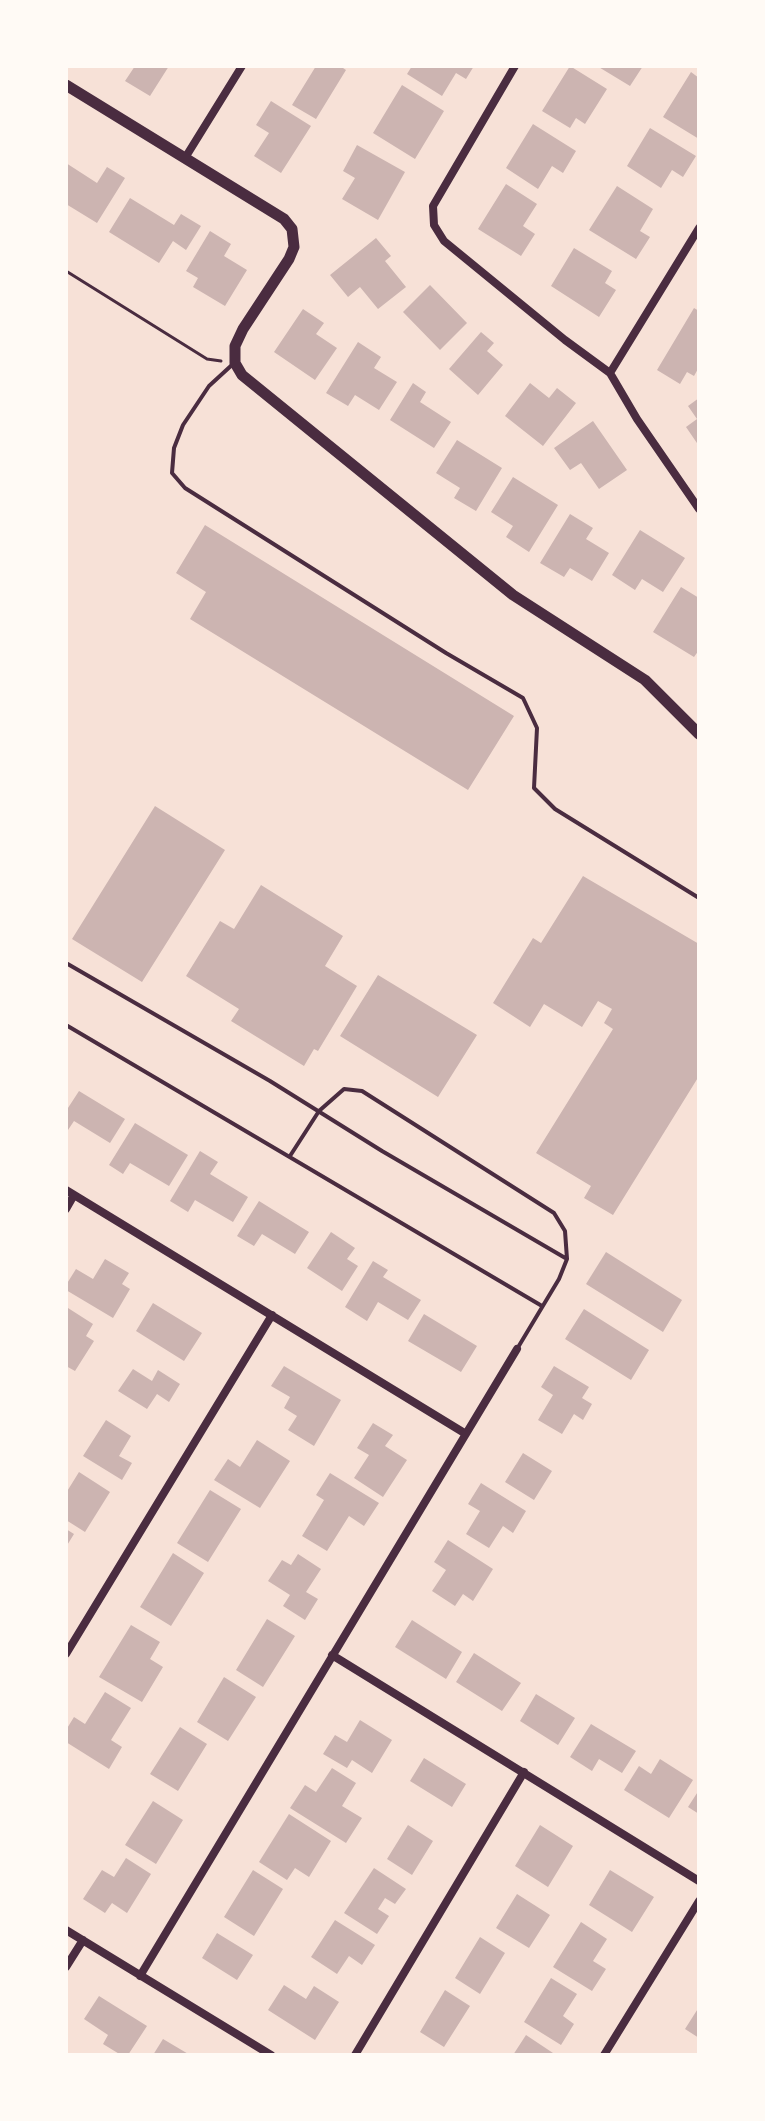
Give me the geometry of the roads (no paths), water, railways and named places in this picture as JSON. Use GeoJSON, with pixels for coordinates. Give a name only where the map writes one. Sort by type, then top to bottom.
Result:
{"type":"FeatureCollection","features":[{"type":"Feature","properties":{"kind":"street"},"geometry":{"type":"LineString","coordinates":[[185,158],[242,66]]}},
{"type":"Feature","properties":{"kind":"street"},"geometry":{"type":"LineString","coordinates":[[515,66],[433,206],[434,225],[444,241],[610,373],[637,419],[699,509]]}},
{"type":"Feature","properties":{"kind":"street"},"geometry":{"type":"LineString","coordinates":[[66,85],[284,219],[295,236],[289,259],[235,346],[235,363],[253,387],[513,595],[645,680],[698,729]]}},
{"type":"Feature","properties":{"kind":"street"},"geometry":{"type":"LineString","coordinates":[[610,373],[699,228]]}},
{"type":"Feature","properties":{"kind":"street"},"geometry":{"type":"LineString","coordinates":[[66,1209],[70,1193],[466,1434]]}},
{"type":"Feature","properties":{"kind":"street"},"geometry":{"type":"LineString","coordinates":[[66,1654],[272,1315]]}},
{"type":"Feature","properties":{"kind":"street"},"geometry":{"type":"LineString","coordinates":[[140,1976],[517,1349]]}},
{"type":"Feature","properties":{"kind":"street"},"geometry":{"type":"LineString","coordinates":[[332,1655],[699,1881]]}},
{"type":"Feature","properties":{"kind":"street"},"geometry":{"type":"LineString","coordinates":[[355,2055],[524,1772]]}},
{"type":"Feature","properties":{"kind":"street"},"geometry":{"type":"LineString","coordinates":[[604,2055],[699,1901]]}},
{"type":"Feature","properties":{"kind":"street"},"geometry":{"type":"LineString","coordinates":[[66,1930],[271,2055]]}},
{"type":"Feature","properties":{"kind":"street"},"geometry":{"type":"LineString","coordinates":[[66,1967],[83,1940]]}},
{"type":"Feature","properties":{"kind":"lane"},"geometry":{"type":"LineString","coordinates":[[235,363],[209,386],[183,425],[174,448],[172,473],[185,488],[446,653],[523,698],[537,728],[534,788],[555,809],[699,898]]}},
{"type":"Feature","properties":{"kind":"lane"},"geometry":{"type":"LineString","coordinates":[[66,963],[567,1259]]}},
{"type":"Feature","properties":{"kind":"lane"},"geometry":{"type":"LineString","coordinates":[[66,1025],[542,1306]]}},
{"type":"Feature","properties":{"kind":"lane"},"geometry":{"type":"LineString","coordinates":[[290,1156],[319,1111],[344,1089],[362,1091],[554,1213],[565,1231],[567,1259],[517,1349]]}}]}
